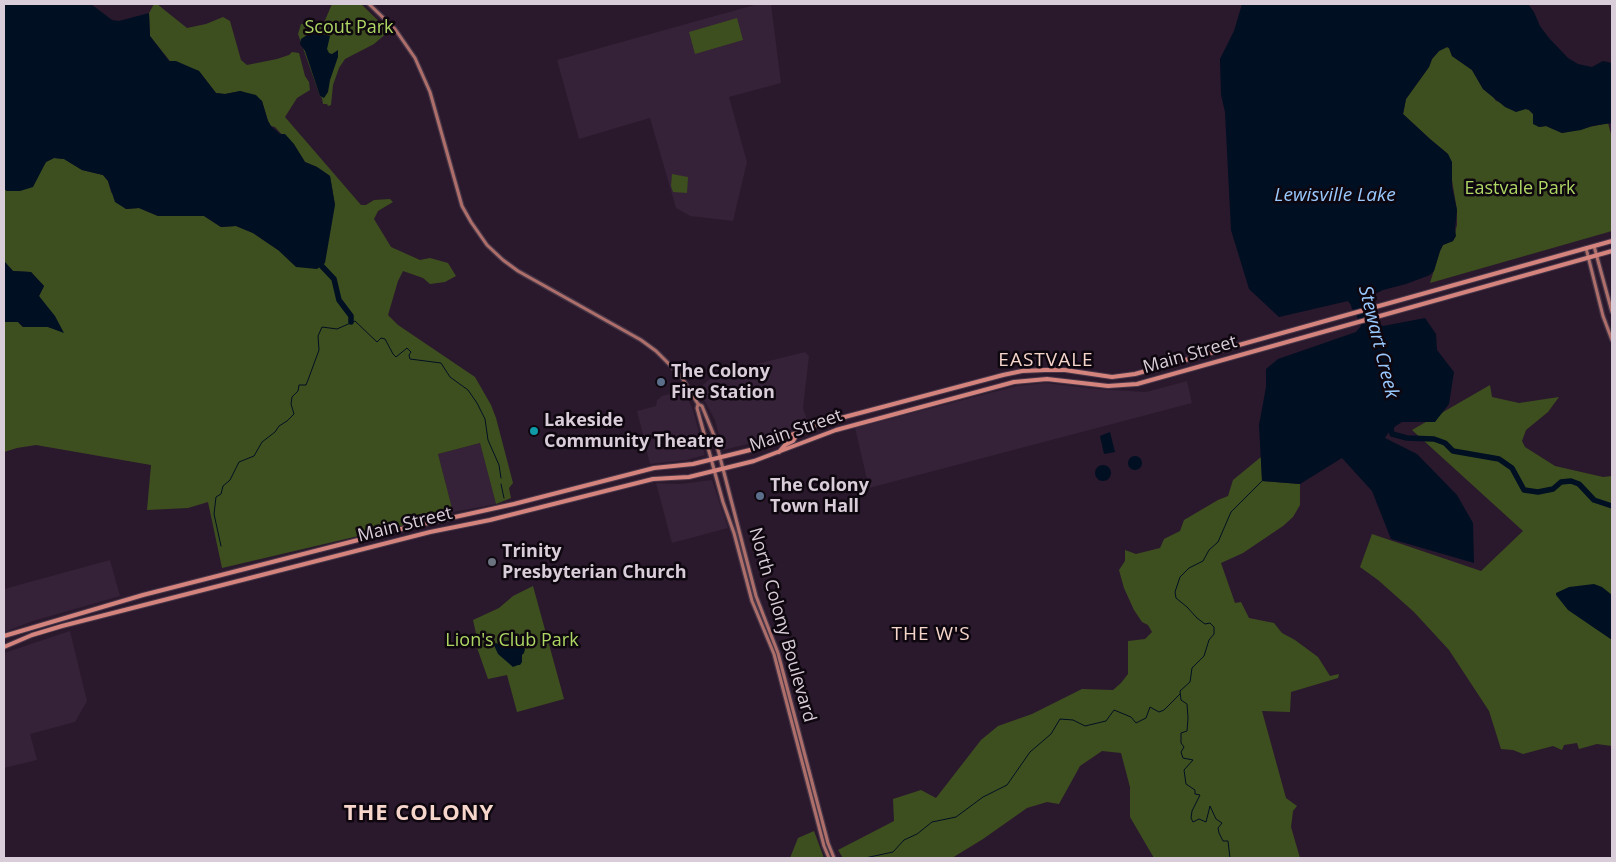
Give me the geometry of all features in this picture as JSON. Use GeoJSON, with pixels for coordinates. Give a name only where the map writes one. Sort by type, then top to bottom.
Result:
{"type":"FeatureCollection","features":[{"type":"Feature","properties":{"kind":"main road","name":"North Colony Boulevard"},"geometry":{"type":"LineString","coordinates":[[369,4],[395,29],[417,63],[430,92],[462,206],[470,222],[487,245],[518,271],[641,340],[656,351],[681,376],[698,404],[702,406],[709,420],[721,458],[759,606],[778,653],[828,844],[834,858]]}},
{"type":"Feature","properties":{"kind":"main road","name":"Main Street"},"geometry":{"type":"LineString","coordinates":[[4,636],[143,594],[405,528],[514,504],[654,468],[693,464],[721,458],[769,445],[822,423],[1012,373],[1055,370],[1112,377],[1136,374],[1612,241]]}},
{"type":"Feature","properties":{"kind":"main road"},"geometry":{"type":"LineString","coordinates":[[1594,246],[1612,312]]}},
{"type":"Feature","properties":{"kind":"main road"},"geometry":{"type":"LineString","coordinates":[[1586,248],[1603,316],[1612,340]]}},
{"type":"Feature","properties":{"kind":"main road","name":"Main Street"},"geometry":{"type":"LineString","coordinates":[[4,647],[32,635],[146,604],[408,538],[516,514],[653,479],[689,477],[724,469],[777,453],[836,430],[1014,382],[1047,379],[1108,386],[1137,384],[1612,250]]}},
{"type":"Feature","properties":{"kind":"main road","name":"North Colony Boulevard"},"geometry":{"type":"LineString","coordinates":[[698,404],[697,408],[752,601],[774,654],[824,846],[829,858]]}},
{"type":"Feature","properties":{"kind":"main road"},"geometry":{"type":"LineString","coordinates":[[777,453],[785,445],[793,441],[795,434]]}},
{"type":"Feature","properties":{"kind":"main road"},"geometry":{"type":"LineString","coordinates":[[405,528],[408,538]]}},
{"type":"Feature","properties":{"kind":"main road"},"geometry":{"type":"LineString","coordinates":[[30,628],[32,635]]}},
{"type":"Feature","properties":{"kind":"shaded area"},"geometry":{"type":"Polygon","coordinates":[[[758,4],[771,4],[781,83],[729,97],[747,162],[733,221],[690,216],[676,208],[650,118],[579,139],[557,60],[758,4]]]}},
{"type":"Feature","properties":{"kind":"shaded area"},"geometry":{"type":"Polygon","coordinates":[[[805,352],[809,356],[803,408],[808,423],[756,442],[723,450],[715,420],[698,389],[710,379],[725,372],[805,352]]]}},
{"type":"Feature","properties":{"kind":"shaded area"},"geometry":{"type":"Polygon","coordinates":[[[1187,381],[1192,403],[869,488],[855,428],[1017,386],[1045,383],[1146,392],[1187,381]]]}},
{"type":"Feature","properties":{"kind":"shaded area"},"geometry":{"type":"Polygon","coordinates":[[[684,390],[693,410],[705,455],[686,460],[650,464],[637,411],[656,406],[657,400],[662,396],[684,390]]]}},
{"type":"Feature","properties":{"kind":"shaded area"},"geometry":{"type":"Polygon","coordinates":[[[480,443],[496,504],[453,512],[438,454],[480,443]]]}},
{"type":"Feature","properties":{"kind":"shaded area"},"geometry":{"type":"Polygon","coordinates":[[[712,480],[728,528],[672,543],[656,483],[680,484],[712,480]]]}},
{"type":"Feature","properties":{"kind":"shaded area"},"geometry":{"type":"Polygon","coordinates":[[[110,560],[120,596],[33,621],[4,632],[4,589],[110,560]]]}},
{"type":"Feature","properties":{"kind":"shaded area"},"geometry":{"type":"Polygon","coordinates":[[[70,631],[87,701],[75,722],[30,734],[37,760],[4,768],[4,653],[70,631]]]}},
{"type":"Feature","properties":{"kind":"green space"},"geometry":{"type":"Polygon","coordinates":[[[154,4],[157,4],[187,28],[206,24],[223,17],[230,21],[241,60],[247,65],[277,59],[292,52],[299,53],[310,90],[297,98],[285,117],[361,205],[366,205],[374,200],[390,199],[393,202],[378,211],[374,219],[391,247],[420,260],[430,258],[448,263],[456,276],[445,282],[430,284],[423,278],[403,271],[398,281],[388,315],[398,325],[475,377],[496,418],[513,483],[509,488],[511,498],[496,504],[480,443],[438,454],[453,512],[222,568],[208,502],[188,508],[147,510],[151,465],[36,445],[4,452],[4,322],[18,322],[23,327],[48,327],[63,332],[39,296],[44,286],[31,272],[13,271],[4,261],[4,189],[7,191],[40,171],[46,162],[54,158],[64,159],[82,170],[103,175],[108,181],[111,192],[126,209],[139,208],[158,216],[204,216],[221,227],[236,226],[253,233],[278,250],[335,205],[330,176],[317,167],[305,162],[275,127],[271,126],[262,101],[241,91],[225,94],[216,93],[199,71],[170,61],[150,36],[149,13],[154,4]]]}},
{"type":"Feature","properties":{"kind":"green space","name":"Scout Park"},"geometry":{"type":"Polygon","coordinates":[[[332,4],[361,4],[389,31],[374,44],[345,59],[339,68],[333,85],[331,105],[328,106],[323,104],[298,34],[301,24],[323,25],[332,4]]]}},
{"type":"Feature","properties":{"kind":"green space"},"geometry":{"type":"Polygon","coordinates":[[[737,18],[743,40],[695,54],[689,32],[737,18]]]}},
{"type":"Feature","properties":{"kind":"green space","name":"Eastvale Park"},"geometry":{"type":"Polygon","coordinates":[[[1447,47],[1452,56],[1472,70],[1483,89],[1496,101],[1529,110],[1539,127],[1546,126],[1562,133],[1608,123],[1612,138],[1612,231],[1430,283],[1440,251],[1443,245],[1453,241],[1457,225],[1457,210],[1451,174],[1452,168],[1448,154],[1403,114],[1406,99],[1429,67],[1432,59],[1439,51],[1447,47]]]}},
{"type":"Feature","properties":{"kind":"green space"},"geometry":{"type":"Polygon","coordinates":[[[672,174],[688,177],[687,193],[673,192],[671,186],[672,174]]]}},
{"type":"Feature","properties":{"kind":"green space"},"geometry":{"type":"Polygon","coordinates":[[[1490,385],[1492,397],[1519,403],[1559,397],[1548,412],[1526,430],[1522,441],[1525,447],[1555,466],[1603,477],[1612,476],[1612,746],[1597,744],[1579,749],[1577,743],[1564,745],[1562,750],[1553,746],[1523,754],[1513,750],[1501,749],[1489,711],[1449,650],[1414,612],[1378,580],[1360,567],[1372,534],[1481,571],[1523,531],[1412,430],[1490,385]]]}},
{"type":"Feature","properties":{"kind":"green space"},"geometry":{"type":"Polygon","coordinates":[[[1261,457],[1262,481],[1300,484],[1300,505],[1293,517],[1283,526],[1243,553],[1221,563],[1235,603],[1241,602],[1249,618],[1274,623],[1282,633],[1318,657],[1330,676],[1339,674],[1338,678],[1291,692],[1290,712],[1262,711],[1286,798],[1297,806],[1293,811],[1291,827],[1300,858],[1154,858],[1130,817],[1130,787],[1121,753],[1102,751],[1080,766],[1059,804],[1047,802],[1027,808],[952,858],[843,858],[838,850],[894,821],[893,799],[921,790],[936,798],[981,740],[998,726],[1032,714],[1082,689],[1113,690],[1121,683],[1128,674],[1128,641],[1145,639],[1152,632],[1134,610],[1124,588],[1119,570],[1125,561],[1125,550],[1136,554],[1160,548],[1164,539],[1180,531],[1184,520],[1228,496],[1233,480],[1261,457]]]}},
{"type":"Feature","properties":{"kind":"green space","name":"Lion's Club Park"},"geometry":{"type":"Polygon","coordinates":[[[533,586],[564,699],[517,712],[507,675],[488,679],[474,639],[477,638],[473,620],[499,608],[513,596],[533,586]]]}},
{"type":"Feature","properties":{"kind":"green space"},"geometry":{"type":"Polygon","coordinates":[[[814,831],[824,858],[790,858],[798,838],[814,831]]]}},
{"type":"Feature","properties":{"kind":"water"},"geometry":{"type":"Polygon","coordinates":[[[4,4],[91,4],[112,20],[119,21],[149,13],[150,36],[169,61],[176,61],[199,71],[216,93],[225,94],[240,91],[256,95],[262,101],[271,126],[280,134],[285,134],[294,144],[305,162],[317,167],[330,176],[335,205],[325,263],[317,269],[296,267],[278,250],[253,233],[236,226],[221,227],[204,216],[158,216],[139,208],[126,209],[115,202],[108,181],[103,175],[82,170],[64,159],[54,158],[46,162],[33,187],[20,191],[7,191],[4,189],[4,4]]]}},
{"type":"Feature","properties":{"kind":"water","name":"Lewisville Lake"},"geometry":{"type":"Polygon","coordinates":[[[1242,4],[1528,4],[1540,26],[1568,58],[1578,64],[1592,67],[1603,61],[1612,63],[1612,123],[1581,130],[1562,133],[1546,126],[1539,127],[1533,124],[1533,114],[1529,110],[1516,112],[1505,107],[1483,89],[1472,70],[1452,56],[1447,47],[1439,51],[1432,59],[1429,67],[1406,99],[1403,114],[1448,154],[1452,162],[1452,187],[1457,210],[1456,236],[1453,241],[1443,245],[1434,271],[1430,275],[1375,294],[1377,322],[1383,326],[1425,318],[1436,334],[1437,350],[1454,372],[1449,404],[1435,422],[1402,422],[1391,429],[1385,438],[1417,454],[1457,495],[1473,523],[1474,563],[1391,539],[1372,491],[1342,458],[1300,484],[1262,481],[1259,425],[1266,387],[1266,369],[1278,359],[1356,332],[1361,326],[1348,301],[1279,317],[1249,289],[1231,230],[1225,112],[1221,95],[1220,59],[1234,31],[1242,4]]]}},
{"type":"Feature","properties":{"kind":"water"},"geometry":{"type":"Polygon","coordinates":[[[316,33],[330,36],[327,49],[329,53],[332,54],[338,50],[338,57],[328,92],[324,98],[320,96],[305,51],[300,44],[301,39],[316,33]]]}},
{"type":"Feature","properties":{"kind":"water"},"geometry":{"type":"Polygon","coordinates":[[[4,261],[13,271],[31,272],[44,286],[39,296],[55,316],[64,333],[48,327],[23,327],[18,322],[4,322],[4,261]]]}},
{"type":"Feature","properties":{"kind":"water"},"geometry":{"type":"Polygon","coordinates":[[[1110,432],[1115,452],[1104,454],[1100,436],[1110,432]]]}},
{"type":"Feature","properties":{"kind":"water"},"geometry":{"type":"Polygon","coordinates":[[[1132,456],[1138,456],[1142,463],[1138,470],[1132,470],[1128,466],[1128,460],[1132,456]]]}},
{"type":"Feature","properties":{"kind":"water"},"geometry":{"type":"Polygon","coordinates":[[[1103,465],[1109,467],[1111,473],[1109,479],[1103,481],[1097,479],[1095,473],[1097,467],[1103,465]]]}},
{"type":"Feature","properties":{"kind":"water"},"geometry":{"type":"Polygon","coordinates":[[[1594,584],[1602,587],[1612,595],[1612,640],[1568,610],[1556,595],[1556,593],[1569,587],[1594,584]]]}},
{"type":"Feature","properties":{"kind":"water"},"geometry":{"type":"Polygon","coordinates":[[[518,640],[525,649],[520,665],[513,667],[498,654],[493,643],[503,644],[504,641],[518,640]]]}},
{"type":"Feature","properties":{"kind":"waterway"},"geometry":{"type":"LineString","coordinates":[[317,261],[334,279],[339,300],[351,316],[351,322]]}},
{"type":"Feature","properties":{"kind":"waterway"},"geometry":{"type":"LineString","coordinates":[[221,546],[214,514],[216,497],[221,494],[223,486],[230,480],[239,462],[254,456],[262,442],[294,414],[291,404],[292,397],[298,391],[299,385],[306,385],[319,350],[318,336],[322,327],[337,329],[355,321],[377,342],[381,338],[385,339],[396,357],[407,348],[411,352],[409,355],[410,359],[441,363],[450,377],[468,390],[477,403],[485,419],[488,440],[499,465],[501,478]]}},
{"type":"Feature","properties":{"kind":"waterway","name":"Stewart Creek"},"geometry":{"type":"LineString","coordinates":[[1393,422],[1392,434],[1407,438],[1434,439],[1445,443],[1453,451],[1499,459],[1512,468],[1524,490],[1538,492],[1553,489],[1561,482],[1571,481],[1579,484],[1594,500],[1612,506]]}},
{"type":"Feature","properties":{"kind":"waterway"},"geometry":{"type":"LineString","coordinates":[[1230,858],[1228,841],[1223,841],[1219,833],[1218,828],[1222,823],[1216,819],[1210,806],[1206,822],[1199,819],[1193,822],[1191,818],[1192,811],[1200,795],[1195,794],[1195,790],[1186,784],[1184,770],[1193,760],[1183,758],[1181,752],[1184,747],[1181,743],[1181,733],[1187,731],[1188,718],[1187,704],[1181,700],[1180,691],[1190,682],[1192,668],[1204,656],[1209,640],[1214,634],[1214,627],[1210,623],[1205,624],[1197,618],[1176,598],[1175,592],[1180,577],[1189,568],[1203,561],[1209,550],[1218,542],[1231,512],[1262,481]]}},
{"type":"Feature","properties":{"kind":"waterway"},"geometry":{"type":"LineString","coordinates":[[501,484],[504,498]]}},
{"type":"Feature","properties":{"kind":"waterway"},"geometry":{"type":"LineString","coordinates":[[865,858],[893,852],[904,840],[917,834],[932,822],[956,817],[983,797],[1007,785],[1030,752],[1051,734],[1060,719],[1073,720],[1085,726],[1106,721],[1114,710],[1131,717],[1136,723],[1146,718],[1150,707],[1159,712],[1164,710],[1180,694]]}},
{"type":"Feature","properties":{"kind":"place","name":"The Colony Fire Station"},"geometry":{"type":"Point","coordinates":[661,382]}},
{"type":"Feature","properties":{"kind":"place","name":"Lakeside Community Theatre"},"geometry":{"type":"Point","coordinates":[534,431]}},
{"type":"Feature","properties":{"kind":"place","name":"The Colony Town Hall"},"geometry":{"type":"Point","coordinates":[760,496]}},
{"type":"Feature","properties":{"kind":"place","name":"Trinity Presbyterian Church"},"geometry":{"type":"Point","coordinates":[492,562]}},
{"type":"Feature","properties":{"kind":"district","name":"EASTVALE"},"geometry":{"type":"Point","coordinates":[1046,361]}},
{"type":"Feature","properties":{"kind":"district","name":"THE W'S"},"geometry":{"type":"Point","coordinates":[931,635]}},
{"type":"Feature","properties":{"kind":"district","name":"THE COLONY"},"geometry":{"type":"Point","coordinates":[419,814]}}]}
